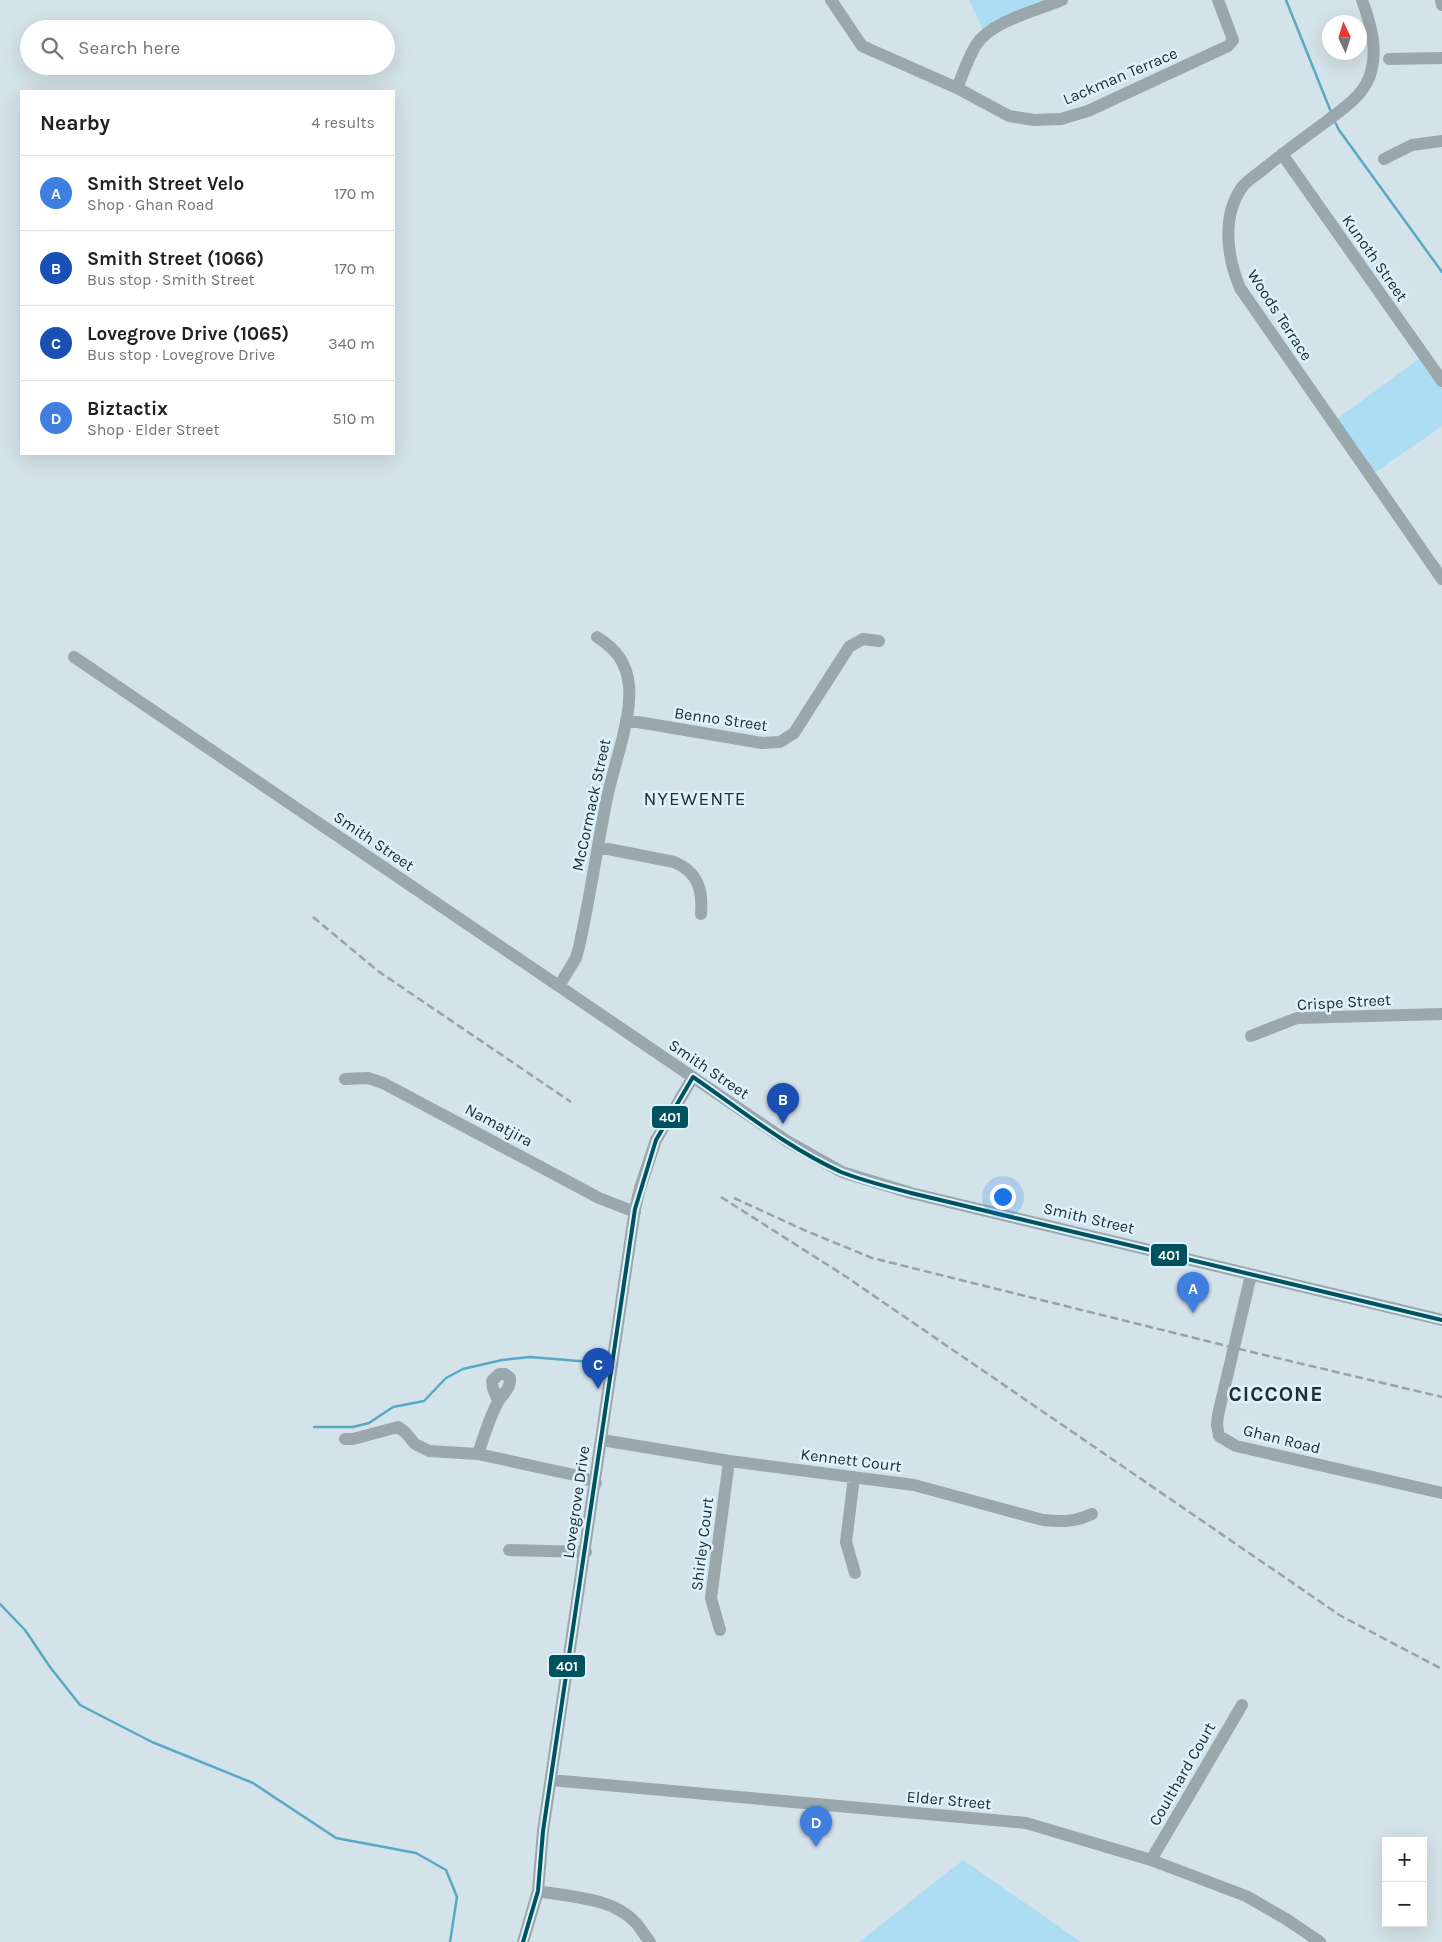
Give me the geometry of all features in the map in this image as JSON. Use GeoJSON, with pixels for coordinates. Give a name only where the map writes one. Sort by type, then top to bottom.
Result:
{"type":"FeatureCollection","features":[{"type":"Feature","properties":{"kind":"street"},"geometry":{"type":"LineString","coordinates":[[957,88],[976,45],[985,34],[996,26],[1062,0]]}},
{"type":"Feature","properties":{"kind":"street","name":"Lackman Terrace"},"geometry":{"type":"LineString","coordinates":[[836,2],[862,46],[957,88],[1009,116],[1034,120],[1061,119],[1088,110],[1228,46],[1232,40],[1218,0]]}},
{"type":"Feature","properties":{"kind":"street","name":"Woods Terrace"},"geometry":{"type":"LineString","coordinates":[[1362,0],[1371,24],[1374,51],[1369,77],[1355,100],[1282,154],[1243,186],[1234,204],[1228,235],[1232,270],[1240,288],[1442,579]]}},
{"type":"Feature","properties":{"kind":"street"},"geometry":{"type":"LineString","coordinates":[[1441,0],[1442,5]]}},
{"type":"Feature","properties":{"kind":"street"},"geometry":{"type":"LineString","coordinates":[[1389,59],[1442,58]]}},
{"type":"Feature","properties":{"kind":"street"},"geometry":{"type":"LineString","coordinates":[[1384,159],[1412,145],[1442,141]]}},
{"type":"Feature","properties":{"kind":"street","name":"Kunoth Street"},"geometry":{"type":"LineString","coordinates":[[1282,154],[1442,381]]}},
{"type":"Feature","properties":{"kind":"street","name":"McCormack Street"},"geometry":{"type":"LineString","coordinates":[[559,986],[576,958],[579,948],[610,782],[626,720],[629,691],[625,668],[617,652],[597,637]]}},
{"type":"Feature","properties":{"kind":"street","name":"Benno Street"},"geometry":{"type":"LineString","coordinates":[[626,720],[762,743],[780,742],[794,733],[849,647],[863,639],[879,641]]}},
{"type":"Feature","properties":{"kind":"street","name":"Smith Street"},"geometry":{"type":"LineString","coordinates":[[74,657],[693,1077],[826,1164],[861,1179],[921,1195],[1442,1320]]}},
{"type":"Feature","properties":{"kind":"street"},"geometry":{"type":"LineString","coordinates":[[598,847],[674,862],[684,867],[698,883],[702,897],[701,914]]}},
{"type":"Feature","properties":{"kind":"street","name":"Crispe Street"},"geometry":{"type":"LineString","coordinates":[[1251,1036],[1297,1018],[1442,1014]]}},
{"type":"Feature","properties":{"kind":"street","name":"Lovegrove Drive"},"geometry":{"type":"LineString","coordinates":[[523,1942],[538,1891],[543,1831],[586,1552],[635,1212],[640,1188],[656,1140],[693,1077]]}},
{"type":"Feature","properties":{"kind":"street","name":"Namatjira"},"geometry":{"type":"LineString","coordinates":[[345,1079],[368,1078],[384,1083],[593,1195],[635,1212]]}},
{"type":"Feature","properties":{"kind":"street","name":"Ghan Road"},"geometry":{"type":"LineString","coordinates":[[1251,1275],[1218,1415],[1219,1436],[1236,1446],[1442,1493]]}},
{"type":"Feature","properties":{"kind":"street"},"geometry":{"type":"LineString","coordinates":[[478,1454],[498,1401]]}},
{"type":"Feature","properties":{"kind":"street"},"geometry":{"type":"LineString","coordinates":[[345,1439],[398,1427],[416,1444],[429,1451],[478,1454],[579,1476],[596,1483]]}},
{"type":"Feature","properties":{"kind":"street","name":"Kennett Court"},"geometry":{"type":"LineString","coordinates":[[602,1440],[729,1460],[914,1485],[1043,1520],[1060,1522],[1076,1520],[1092,1514]]}},
{"type":"Feature","properties":{"kind":"street","name":"Shirley Court"},"geometry":{"type":"LineString","coordinates":[[720,1630],[711,1598],[729,1460]]}},
{"type":"Feature","properties":{"kind":"street"},"geometry":{"type":"LineString","coordinates":[[854,1477],[846,1542],[854,1573]]}},
{"type":"Feature","properties":{"kind":"street"},"geometry":{"type":"LineString","coordinates":[[509,1550],[586,1552]]}},
{"type":"Feature","properties":{"kind":"street","name":"Coulthard Court"},"geometry":{"type":"LineString","coordinates":[[1151,1860],[1242,1705]]}},
{"type":"Feature","properties":{"kind":"street","name":"Elder Street"},"geometry":{"type":"LineString","coordinates":[[551,1780],[1026,1823],[1151,1860],[1246,1896],[1286,1919],[1320,1942]]}},
{"type":"Feature","properties":{"kind":"street"},"geometry":{"type":"LineString","coordinates":[[538,1891],[594,1900],[617,1909],[635,1923],[650,1942]]}},
{"type":"Feature","properties":{"kind":"shaded area"},"geometry":{"type":"Polygon","coordinates":[[[969,0],[1045,0],[985,34],[969,0]]]}},
{"type":"Feature","properties":{"kind":"shaded area"},"geometry":{"type":"Polygon","coordinates":[[[1424,355],[1442,381],[1442,426],[1370,476],[1333,422],[1424,355]]]}},
{"type":"Feature","properties":{"kind":"shaded area"},"geometry":{"type":"Polygon","coordinates":[[[963,1860],[1081,1942],[859,1942],[963,1860]]]}},
{"type":"Feature","properties":{"kind":"waterway"},"geometry":{"type":"LineString","coordinates":[[1286,0],[1331,112]]}},
{"type":"Feature","properties":{"kind":"waterway"},"geometry":{"type":"LineString","coordinates":[[1334,120],[1339,130],[1442,272]]}},
{"type":"Feature","properties":{"kind":"waterway"},"geometry":{"type":"LineString","coordinates":[[314,1427],[353,1427],[369,1423],[393,1407],[424,1401],[446,1378],[463,1369],[502,1360],[530,1357],[591,1362]]}},
{"type":"Feature","properties":{"kind":"waterway"},"geometry":{"type":"LineString","coordinates":[[0,1604],[25,1630],[50,1667],[80,1705],[152,1742],[253,1783],[336,1838],[416,1853],[446,1870],[457,1897],[450,1942]]}},
{"type":"Feature","properties":{"kind":"railway"},"geometry":{"type":"LineString","coordinates":[[313,917],[378,971],[571,1102]]}},
{"type":"Feature","properties":{"kind":"railway"},"geometry":{"type":"LineString","coordinates":[[721,1197],[845,1276],[1341,1616],[1442,1669]]}},
{"type":"Feature","properties":{"kind":"railway"},"geometry":{"type":"LineString","coordinates":[[734,1198],[872,1258],[1442,1397]]}},
{"type":"Feature","properties":{"kind":"transit line","name":"401"},"geometry":{"type":"LineString","coordinates":[[523,1942],[538,1891],[543,1831],[635,1209],[656,1140],[693,1077],[802,1152],[841,1172],[876,1184],[1442,1320]]}},
{"type":"Feature","properties":{"kind":"place","name":"Smith Street (1066)"},"geometry":{"type":"Point","coordinates":[783,1124]}},
{"type":"Feature","properties":{"kind":"place","name":"Smith Street Velo"},"geometry":{"type":"Point","coordinates":[1193,1313]}},
{"type":"Feature","properties":{"kind":"place","name":"Lovegrove Drive (1065)"},"geometry":{"type":"Point","coordinates":[598,1389]}},
{"type":"Feature","properties":{"kind":"place","name":"Biztactix"},"geometry":{"type":"Point","coordinates":[816,1847]}},
{"type":"Feature","properties":{"kind":"district","name":"NYEWENTE"},"geometry":{"type":"Point","coordinates":[695,799]}},
{"type":"Feature","properties":{"kind":"district","name":"CICCONE"},"geometry":{"type":"Point","coordinates":[1276,1394]}}]}
